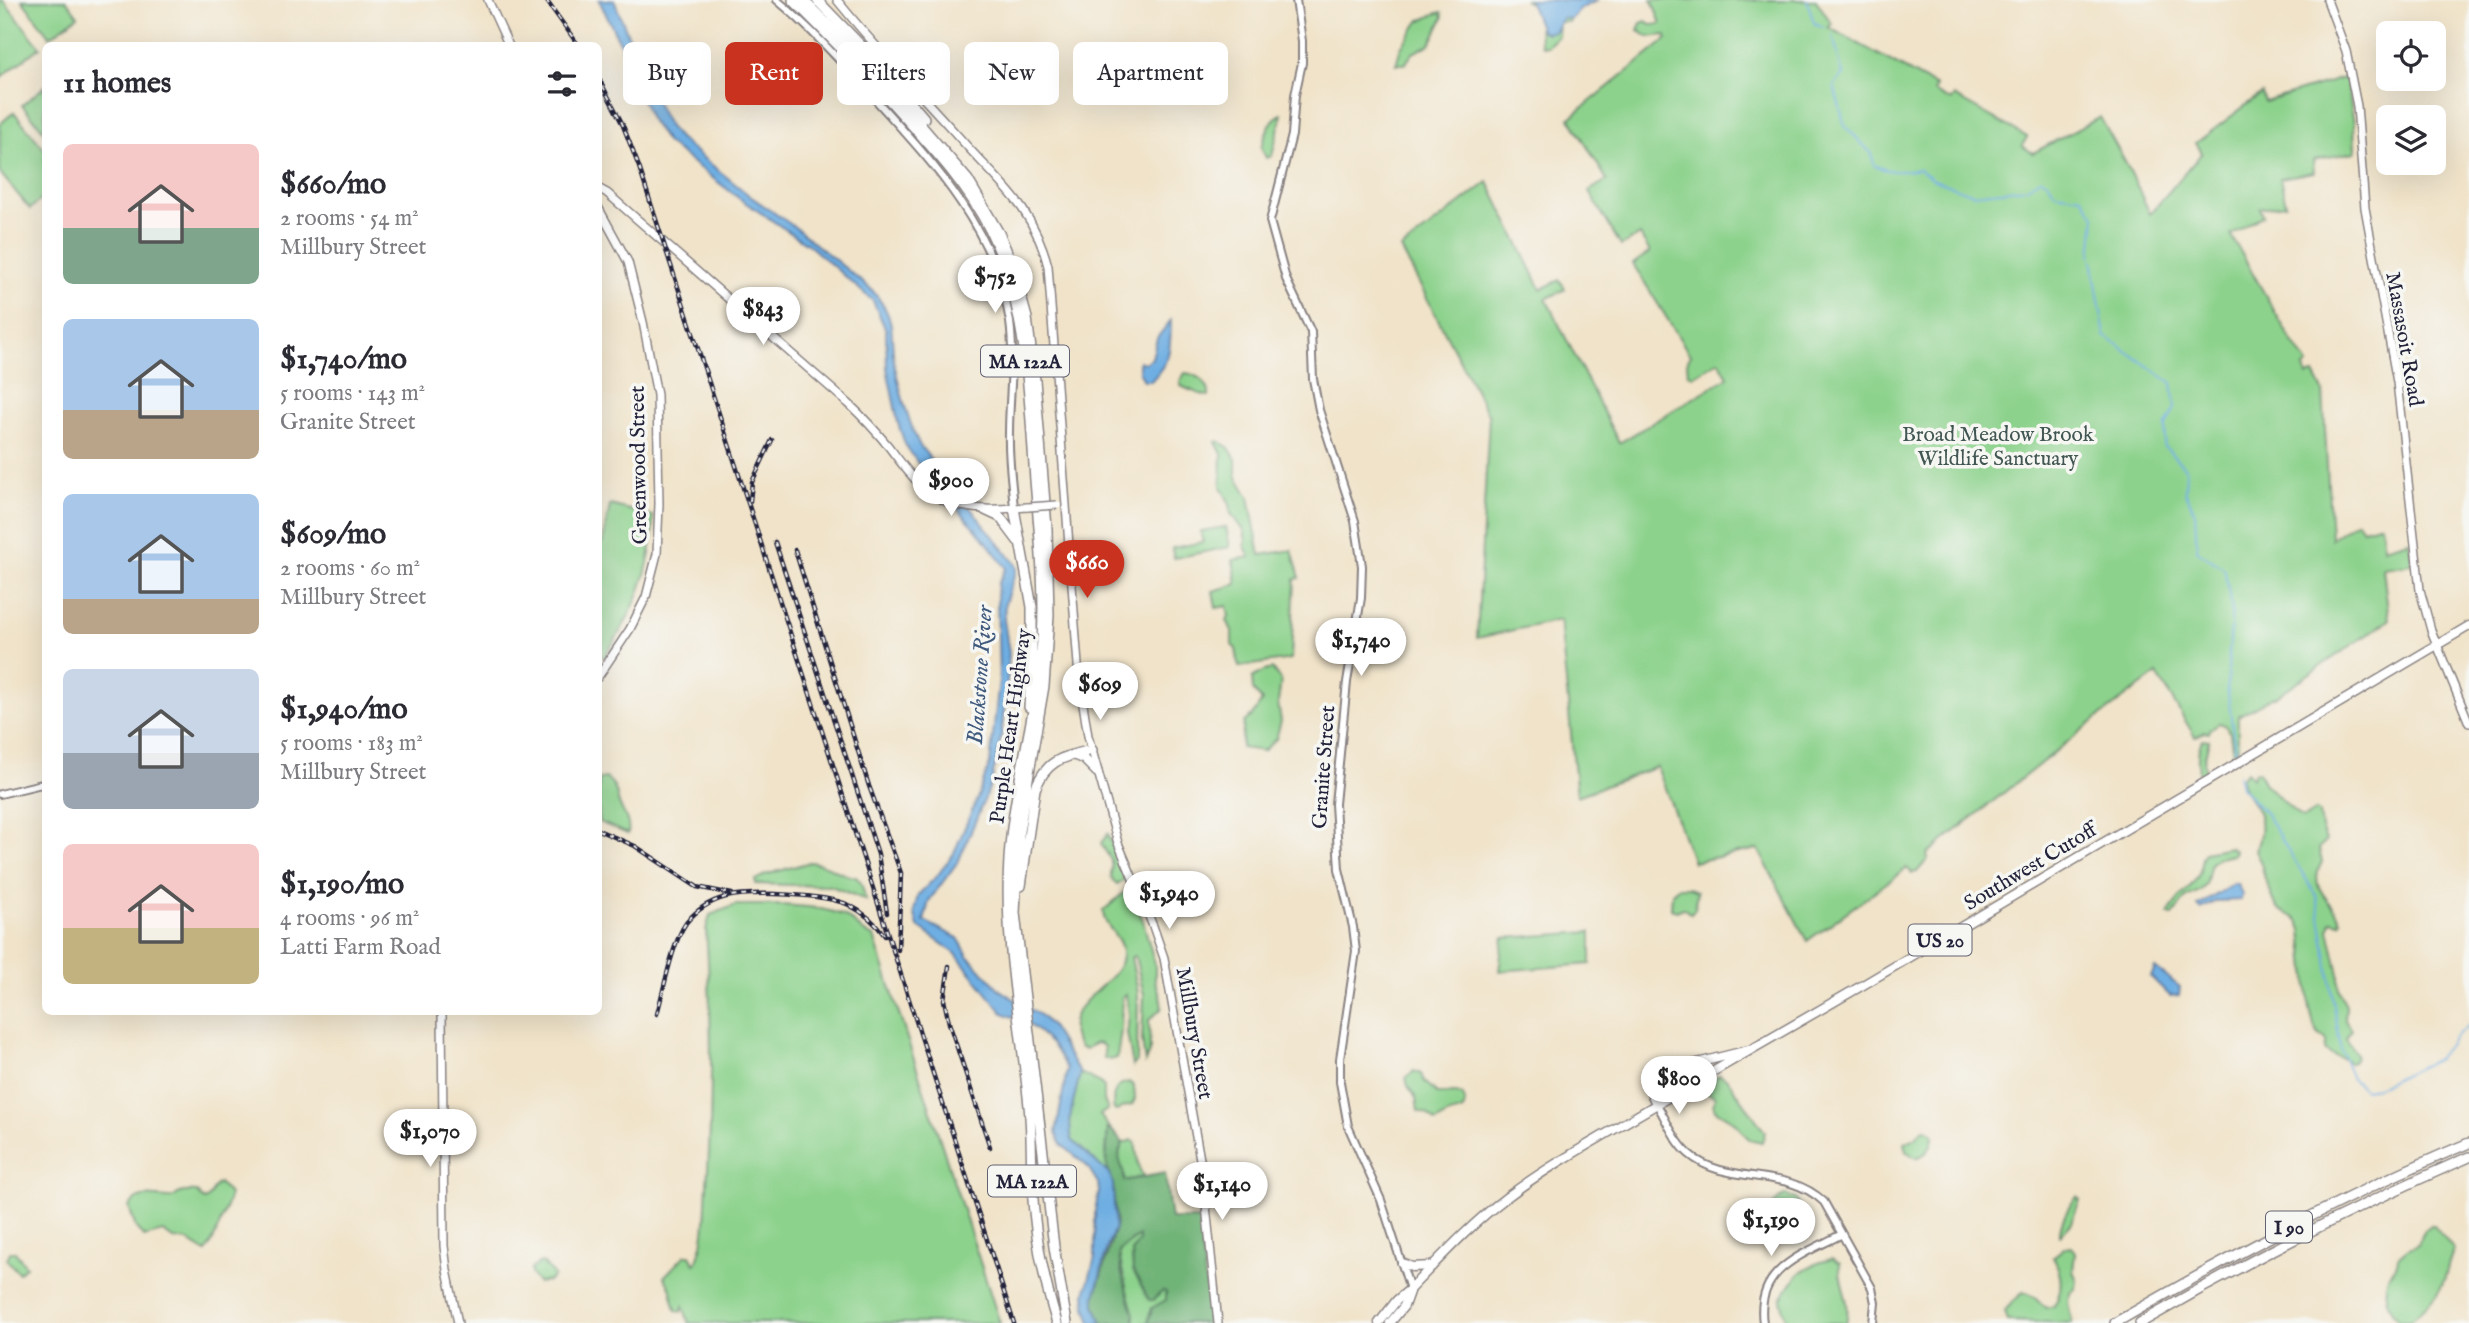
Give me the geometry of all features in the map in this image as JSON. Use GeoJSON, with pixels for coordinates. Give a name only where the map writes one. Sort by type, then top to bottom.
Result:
{"type":"FeatureCollection","features":[{"type":"Feature","properties":{"kind":"highway","name":"MA 122A"},"geometry":{"type":"LineString","coordinates":[[787,0],[816,22]]}},
{"type":"Feature","properties":{"kind":"highway","name":"Purple Heart Highway"},"geometry":{"type":"LineString","coordinates":[[793,0],[917,130],[965,188],[991,233],[1013,293],[1024,354],[1042,588],[1041,662],[1012,828],[1007,897],[1054,1247],[1067,1323]]}},
{"type":"Feature","properties":{"kind":"highway","name":"Purple Heart Highway"},"geometry":{"type":"LineString","coordinates":[[803,0],[869,65],[957,165],[985,205],[1000,235],[1021,292],[1032,349],[1047,528],[1049,593],[1047,661],[1019,831],[1015,913],[1018,987]]}},
{"type":"Feature","properties":{"kind":"highway","name":"MA 122A"},"geometry":{"type":"LineString","coordinates":[[817,0],[897,85],[957,165]]}},
{"type":"Feature","properties":{"kind":"highway"},"geometry":{"type":"LineString","coordinates":[[1014,508],[1029,581],[1033,623],[1030,698],[1022,766]]}},
{"type":"Feature","properties":{"kind":"highway"},"geometry":{"type":"LineString","coordinates":[[985,510],[996,513],[1005,521],[1021,547]]}},
{"type":"Feature","properties":{"kind":"highway"},"geometry":{"type":"LineString","coordinates":[[1018,955],[1023,863],[1035,789],[1046,769],[1056,761],[1068,755],[1092,750]]}},
{"type":"Feature","properties":{"kind":"highway"},"geometry":{"type":"LineString","coordinates":[[1068,755],[1084,759],[1097,772]]}},
{"type":"Feature","properties":{"kind":"highway","name":"Purple Heart Highway"},"geometry":{"type":"LineString","coordinates":[[1025,1039],[1032,1187],[1038,1240],[1057,1323]]}},
{"type":"Feature","properties":{"kind":"highway","name":"I 90"},"geometry":{"type":"LineString","coordinates":[[2115,1323],[2260,1242],[2363,1190],[2469,1143]]}},
{"type":"Feature","properties":{"kind":"highway","name":"I 90"},"geometry":{"type":"LineString","coordinates":[[2140,1323],[2296,1237],[2386,1193],[2469,1157]]}},
{"type":"Feature","properties":{"kind":"main road"},"geometry":{"type":"LineString","coordinates":[[488,0],[507,42]]}},
{"type":"Feature","properties":{"kind":"main road","name":"Millbury Street"},"geometry":{"type":"LineString","coordinates":[[837,0],[898,71],[1016,197],[1040,237],[1048,266],[1079,678],[1097,772],[1118,843],[1164,958],[1203,1176],[1218,1323]]}},
{"type":"Feature","properties":{"kind":"main road","name":"Massasoit Road"},"geometry":{"type":"LineString","coordinates":[[2327,0],[2341,36],[2356,95],[2365,208],[2397,382],[2420,590],[2437,645],[2469,723]]}},
{"type":"Feature","properties":{"kind":"main road"},"geometry":{"type":"LineString","coordinates":[[602,190],[844,398],[876,432],[915,481],[928,492],[958,505],[985,510],[1066,504]]}},
{"type":"Feature","properties":{"kind":"main road","name":"Greenwood Street"},"geometry":{"type":"LineString","coordinates":[[602,213],[628,262],[643,322],[657,395],[659,504],[657,554],[646,597],[630,629],[602,671]]}},
{"type":"Feature","properties":{"kind":"main road","name":"Southwest Cutoff"},"geometry":{"type":"LineString","coordinates":[[1379,1323],[1397,1300],[1458,1239],[1507,1197],[1554,1166],[2469,625]]}},
{"type":"Feature","properties":{"kind":"main road"},"geometry":{"type":"LineString","coordinates":[[442,1015],[444,1248],[458,1323]]}},
{"type":"Feature","properties":{"kind":"main road"},"geometry":{"type":"LineString","coordinates":[[1657,1104],[1651,1095],[1651,1085],[1661,1072],[1753,1049]]}},
{"type":"Feature","properties":{"kind":"main road"},"geometry":{"type":"LineString","coordinates":[[1402,1263],[1412,1267],[1432,1266]]}},
{"type":"Feature","properties":{"kind":"main road","name":"Southwest Cutoff"},"geometry":{"type":"LineString","coordinates":[[1390,1323],[1404,1306],[1410,1289]]}},
{"type":"Feature","properties":{"kind":"street"},"geometry":{"type":"LineString","coordinates":[[777,0],[826,46],[911,139],[939,172],[986,243],[1003,288],[1012,337],[1009,454],[1014,508]]}},
{"type":"Feature","properties":{"kind":"street","name":"Granite Street"},"geometry":{"type":"LineString","coordinates":[[1296,0],[1302,63],[1295,95],[1292,135],[1270,221],[1286,279],[1309,322],[1313,379],[1319,410],[1355,521],[1363,574],[1346,682],[1335,804],[1339,869],[1356,951],[1340,1059],[1340,1082],[1348,1126],[1381,1200],[1410,1289]]}},
{"type":"Feature","properties":{"kind":"street"},"geometry":{"type":"LineString","coordinates":[[0,794],[42,784]]}},
{"type":"Feature","properties":{"kind":"street"},"geometry":{"type":"LineString","coordinates":[[1657,1104],[1690,1156],[1715,1168],[1790,1182],[1806,1188],[1824,1202],[1872,1288],[1875,1303],[1873,1323]]}},
{"type":"Feature","properties":{"kind":"street"},"geometry":{"type":"LineString","coordinates":[[1763,1323],[1762,1301],[1778,1270],[1842,1234]]}},
{"type":"Feature","properties":{"kind":"green space"},"geometry":{"type":"Polygon","coordinates":[[[0,0],[3,0],[40,47],[1,77],[0,0]]]}},
{"type":"Feature","properties":{"kind":"green space"},"geometry":{"type":"Polygon","coordinates":[[[22,0],[66,0],[78,16],[50,37],[22,0]]]}},
{"type":"Feature","properties":{"kind":"green space"},"geometry":{"type":"Polygon","coordinates":[[[1524,0],[1593,1],[1570,14],[1569,22],[1559,22],[1558,36],[1548,46],[1542,46],[1538,7],[1524,0]]]}},
{"type":"Feature","properties":{"kind":"green space","name":"Broad Meadow Brook Wildlife Sanctuary"},"geometry":{"type":"Polygon","coordinates":[[[1652,0],[1816,0],[1832,24],[1828,27],[1936,86],[1934,91],[1951,101],[1954,96],[2027,137],[2022,146],[2033,153],[2100,117],[2150,214],[2202,153],[2196,143],[2262,93],[2265,102],[2346,77],[2354,123],[2355,152],[2313,160],[2314,172],[2280,178],[2286,204],[2260,208],[2263,215],[2231,235],[2308,365],[2304,368],[2307,376],[2314,374],[2323,391],[2331,539],[2357,521],[2363,529],[2381,524],[2384,548],[2409,541],[2412,564],[2383,568],[2389,620],[2275,697],[2238,716],[2238,750],[2233,754],[2230,733],[2225,725],[2219,723],[2210,729],[2209,733],[2195,737],[2157,674],[1927,854],[1928,859],[1917,872],[1912,873],[1907,868],[1807,941],[1758,849],[1693,862],[1657,767],[1577,796],[1560,620],[1477,638],[1489,416],[1401,249],[1488,182],[1541,289],[1560,280],[1565,289],[1546,299],[1619,443],[1728,377],[1719,361],[1693,376],[1688,374],[1687,363],[1690,355],[1633,264],[1650,252],[1640,235],[1621,246],[1589,191],[1607,180],[1570,118],[1667,39],[1665,35],[1648,37],[1638,30],[1641,23],[1646,21],[1652,25],[1661,24],[1652,0]]]}},
{"type":"Feature","properties":{"kind":"green space"},"geometry":{"type":"Polygon","coordinates":[[[1442,12],[1443,18],[1430,44],[1413,53],[1405,64],[1396,64],[1401,47],[1420,20],[1442,12]]]}},
{"type":"Feature","properties":{"kind":"green space"},"geometry":{"type":"Polygon","coordinates":[[[42,88],[42,128],[22,105],[42,88]]]}},
{"type":"Feature","properties":{"kind":"green space"},"geometry":{"type":"Polygon","coordinates":[[[14,112],[42,146],[42,199],[30,209],[0,173],[0,124],[14,112]]]}},
{"type":"Feature","properties":{"kind":"green space"},"geometry":{"type":"Polygon","coordinates":[[[1282,114],[1272,156],[1266,158],[1261,147],[1266,133],[1271,123],[1282,114]]]}},
{"type":"Feature","properties":{"kind":"green space"},"geometry":{"type":"Polygon","coordinates":[[[1185,373],[1202,380],[1209,396],[1181,386],[1180,381],[1185,373]]]}},
{"type":"Feature","properties":{"kind":"green space"},"geometry":{"type":"Polygon","coordinates":[[[1219,441],[1229,448],[1236,459],[1236,475],[1249,497],[1260,555],[1292,550],[1300,578],[1295,579],[1291,659],[1239,667],[1236,649],[1232,645],[1232,631],[1227,620],[1227,606],[1216,608],[1213,591],[1237,584],[1233,560],[1250,557],[1244,545],[1244,530],[1231,514],[1230,504],[1221,487],[1222,454],[1216,442],[1219,441]]]}},
{"type":"Feature","properties":{"kind":"green space"},"geometry":{"type":"Polygon","coordinates":[[[610,505],[653,516],[650,554],[640,590],[604,657],[602,656],[603,542],[610,505]]]}},
{"type":"Feature","properties":{"kind":"green space"},"geometry":{"type":"Polygon","coordinates":[[[1226,527],[1230,547],[1174,558],[1172,548],[1203,542],[1201,531],[1226,527]]]}},
{"type":"Feature","properties":{"kind":"green space"},"geometry":{"type":"Polygon","coordinates":[[[1272,669],[1281,680],[1278,703],[1281,721],[1276,739],[1263,751],[1241,748],[1244,722],[1252,716],[1262,701],[1253,690],[1252,678],[1272,669]]]}},
{"type":"Feature","properties":{"kind":"green space"},"geometry":{"type":"Polygon","coordinates":[[[2203,739],[2209,740],[2204,761],[2206,776],[2203,778],[2200,776],[2198,757],[2203,739]]]}},
{"type":"Feature","properties":{"kind":"green space"},"geometry":{"type":"Polygon","coordinates":[[[2247,772],[2253,778],[2255,772],[2259,772],[2264,783],[2299,816],[2304,818],[2316,811],[2319,813],[2326,840],[2319,849],[2322,862],[2317,880],[2341,920],[2340,923],[2331,921],[2329,929],[2339,974],[2339,989],[2346,1006],[2345,1020],[2351,1030],[2346,1039],[2356,1054],[2350,1063],[2325,1050],[2327,1040],[2319,1035],[2314,1026],[2302,930],[2295,918],[2277,908],[2255,851],[2260,824],[2256,807],[2242,783],[2241,778],[2247,772]]]}},
{"type":"Feature","properties":{"kind":"green space"},"geometry":{"type":"Polygon","coordinates":[[[602,779],[610,781],[615,789],[627,821],[628,834],[602,823],[602,779]]]}},
{"type":"Feature","properties":{"kind":"green space"},"geometry":{"type":"Polygon","coordinates":[[[1108,834],[1126,876],[1125,880],[1117,884],[1111,877],[1111,861],[1101,843],[1108,834]]]}},
{"type":"Feature","properties":{"kind":"green space"},"geometry":{"type":"Polygon","coordinates":[[[2229,847],[2235,851],[2233,855],[2218,858],[2211,863],[2206,885],[2187,897],[2173,915],[2168,915],[2199,874],[2205,852],[2229,847]]]}},
{"type":"Feature","properties":{"kind":"green space"},"geometry":{"type":"Polygon","coordinates":[[[810,862],[856,877],[861,883],[866,900],[831,886],[755,884],[755,880],[765,875],[810,862]]]}},
{"type":"Feature","properties":{"kind":"green space"},"geometry":{"type":"Polygon","coordinates":[[[1679,887],[1689,887],[1697,892],[1695,909],[1691,914],[1683,908],[1677,911],[1671,909],[1672,893],[1679,887]]]}},
{"type":"Feature","properties":{"kind":"green space"},"geometry":{"type":"Polygon","coordinates":[[[1128,889],[1143,921],[1155,965],[1155,981],[1162,1008],[1149,1020],[1150,1050],[1145,1062],[1142,1040],[1144,995],[1135,956],[1131,957],[1138,993],[1137,1061],[1133,1066],[1127,1033],[1129,1016],[1126,994],[1122,997],[1117,1058],[1104,1058],[1104,1047],[1099,1044],[1086,1049],[1080,1048],[1073,1034],[1073,1021],[1078,1010],[1116,971],[1121,961],[1121,946],[1103,911],[1128,889]]]}},
{"type":"Feature","properties":{"kind":"green space"},"geometry":{"type":"Polygon","coordinates":[[[736,905],[790,906],[831,911],[847,917],[865,933],[874,937],[1000,1323],[689,1323],[683,1306],[681,1312],[676,1310],[670,1287],[664,1277],[685,1255],[690,1255],[695,1264],[702,1246],[705,1226],[711,1089],[706,930],[710,915],[736,905]]]}},
{"type":"Feature","properties":{"kind":"green space"},"geometry":{"type":"Polygon","coordinates":[[[1591,932],[1591,964],[1499,971],[1503,938],[1591,932]]]}},
{"type":"Feature","properties":{"kind":"green space"},"geometry":{"type":"Polygon","coordinates":[[[1414,1071],[1421,1074],[1424,1081],[1438,1094],[1463,1095],[1464,1109],[1436,1122],[1427,1114],[1418,1111],[1416,1098],[1406,1078],[1414,1071]]]}},
{"type":"Feature","properties":{"kind":"green space"},"geometry":{"type":"Polygon","coordinates":[[[1080,1073],[1104,1087],[1104,1101],[1108,1109],[1100,1115],[1108,1126],[1106,1152],[1110,1175],[1072,1140],[1071,1114],[1080,1073]]]}},
{"type":"Feature","properties":{"kind":"green space"},"geometry":{"type":"Polygon","coordinates":[[[1720,1075],[1727,1079],[1765,1132],[1762,1142],[1749,1139],[1733,1121],[1715,1110],[1715,1097],[1708,1093],[1716,1077],[1720,1075]]]}},
{"type":"Feature","properties":{"kind":"green space"},"geometry":{"type":"Polygon","coordinates":[[[1129,1082],[1134,1086],[1135,1099],[1132,1105],[1114,1110],[1113,1100],[1117,1088],[1129,1082]]]}},
{"type":"Feature","properties":{"kind":"green space"},"geometry":{"type":"Polygon","coordinates":[[[1108,1126],[1123,1143],[1119,1159],[1124,1181],[1165,1173],[1171,1219],[1199,1219],[1210,1323],[1148,1323],[1152,1308],[1166,1300],[1166,1292],[1163,1291],[1153,1300],[1149,1300],[1133,1270],[1132,1251],[1139,1241],[1139,1236],[1119,1252],[1134,1323],[1102,1323],[1095,1297],[1116,1224],[1113,1185],[1106,1163],[1108,1126]]]}},
{"type":"Feature","properties":{"kind":"green space"},"geometry":{"type":"Polygon","coordinates":[[[1926,1129],[1933,1134],[1932,1143],[1927,1152],[1916,1158],[1907,1152],[1905,1143],[1926,1129]]]}},
{"type":"Feature","properties":{"kind":"green space"},"geometry":{"type":"Polygon","coordinates":[[[1132,1140],[1135,1142],[1143,1176],[1124,1182],[1119,1160],[1120,1150],[1123,1143],[1132,1140]]]}},
{"type":"Feature","properties":{"kind":"green space"},"geometry":{"type":"Polygon","coordinates":[[[219,1183],[230,1195],[216,1234],[206,1252],[188,1241],[173,1239],[163,1232],[144,1237],[136,1228],[129,1207],[138,1199],[148,1196],[172,1198],[180,1193],[197,1192],[205,1200],[219,1183]]]}},
{"type":"Feature","properties":{"kind":"green space"},"geometry":{"type":"Polygon","coordinates":[[[1786,1194],[1795,1199],[1801,1209],[1795,1226],[1782,1231],[1771,1225],[1770,1215],[1775,1203],[1786,1194]]]}},
{"type":"Feature","properties":{"kind":"green space"},"geometry":{"type":"Polygon","coordinates":[[[2078,1196],[2080,1200],[2071,1223],[2060,1235],[2065,1215],[2078,1196]]]}},
{"type":"Feature","properties":{"kind":"green space"},"geometry":{"type":"Polygon","coordinates":[[[2434,1225],[2454,1250],[2445,1277],[2435,1296],[2421,1311],[2410,1320],[2398,1320],[2387,1300],[2385,1289],[2388,1277],[2398,1257],[2418,1244],[2425,1230],[2434,1225]]]}},
{"type":"Feature","properties":{"kind":"green space"},"geometry":{"type":"Polygon","coordinates":[[[1139,1236],[1139,1241],[1132,1251],[1133,1270],[1148,1298],[1166,1292],[1166,1300],[1150,1312],[1148,1323],[1134,1323],[1119,1255],[1121,1249],[1139,1236]]]}},
{"type":"Feature","properties":{"kind":"green space"},"geometry":{"type":"Polygon","coordinates":[[[2071,1247],[2075,1252],[2073,1271],[2077,1280],[2068,1302],[2072,1323],[2007,1321],[2004,1311],[2023,1292],[2035,1297],[2046,1308],[2054,1306],[2061,1281],[2053,1257],[2064,1248],[2071,1247]]]}},
{"type":"Feature","properties":{"kind":"green space"},"geometry":{"type":"Polygon","coordinates":[[[10,1252],[15,1252],[26,1266],[19,1273],[7,1260],[10,1252]]]}},
{"type":"Feature","properties":{"kind":"green space"},"geometry":{"type":"Polygon","coordinates":[[[1832,1259],[1840,1264],[1847,1307],[1846,1323],[1787,1323],[1781,1300],[1791,1284],[1806,1268],[1832,1259]]]}},
{"type":"Feature","properties":{"kind":"green space"},"geometry":{"type":"Polygon","coordinates":[[[540,1263],[554,1276],[549,1281],[538,1283],[531,1274],[531,1269],[540,1263]]]}},
{"type":"Feature","properties":{"kind":"water"},"geometry":{"type":"Polygon","coordinates":[[[599,0],[614,0],[631,42],[623,42],[623,51],[599,0]]]}},
{"type":"Feature","properties":{"kind":"water"},"geometry":{"type":"Polygon","coordinates":[[[1529,0],[1598,0],[1582,8],[1571,19],[1562,18],[1555,31],[1546,33],[1541,30],[1529,0]]]}},
{"type":"Feature","properties":{"kind":"water"},"geometry":{"type":"Polygon","coordinates":[[[644,105],[657,105],[669,127],[681,140],[872,290],[890,320],[895,367],[902,398],[920,446],[1017,568],[1005,603],[1004,620],[1009,653],[1007,685],[1001,738],[991,784],[959,860],[929,901],[924,921],[958,938],[969,957],[1000,990],[1041,1016],[1050,1025],[1080,1073],[1071,1114],[1072,1140],[1110,1175],[1113,1184],[1115,1228],[1107,1247],[1095,1297],[1102,1323],[1091,1323],[1085,1294],[1095,1257],[1098,1183],[1088,1167],[1061,1144],[1056,1133],[1067,1069],[1053,1046],[1040,1033],[1027,1023],[1003,1013],[955,953],[918,927],[914,911],[918,895],[954,853],[990,763],[999,680],[997,596],[998,584],[1006,568],[905,444],[887,368],[886,330],[873,301],[810,246],[740,199],[667,143],[649,117],[644,105]]]}},
{"type":"Feature","properties":{"kind":"water"},"geometry":{"type":"Polygon","coordinates":[[[1171,320],[1170,346],[1166,360],[1151,381],[1144,381],[1139,371],[1139,361],[1144,363],[1152,358],[1157,338],[1171,320]]]}},
{"type":"Feature","properties":{"kind":"water"},"geometry":{"type":"Polygon","coordinates":[[[2237,884],[2242,894],[2241,900],[2217,901],[2201,909],[2198,906],[2237,884]]]}},
{"type":"Feature","properties":{"kind":"water"},"geometry":{"type":"Polygon","coordinates":[[[2155,968],[2180,987],[2179,995],[2170,996],[2151,977],[2155,968]]]}},
{"type":"Feature","properties":{"kind":"waterway"},"geometry":{"type":"LineString","coordinates":[[1807,0],[1814,23],[1823,27]]}},
{"type":"Feature","properties":{"kind":"waterway"},"geometry":{"type":"LineString","coordinates":[[1833,36],[1843,75],[1834,86],[1845,126],[1872,154],[1874,165],[1896,171],[1919,169],[1934,180],[1974,194],[2026,188],[2041,178],[2048,182],[2055,193],[2082,197],[2095,216],[2091,256]]}},
{"type":"Feature","properties":{"kind":"waterway"},"geometry":{"type":"LineString","coordinates":[[2092,260],[2105,336],[2172,383],[2175,408],[2166,425],[2164,446],[2186,469],[2185,491],[2195,513],[2197,551],[2224,568],[2232,610],[2227,685],[2235,750]]}},
{"type":"Feature","properties":{"kind":"waterway"},"geometry":{"type":"LineString","coordinates":[[2238,775],[2241,787],[2266,814],[2317,897],[2341,1050],[2352,1079],[2365,1090],[2376,1088],[2437,1059],[2455,1036],[2469,1025]]}},
{"type":"Feature","properties":{"kind":"railway"},"geometry":{"type":"LineString","coordinates":[[546,0],[576,42]]}},
{"type":"Feature","properties":{"kind":"railway"},"geometry":{"type":"LineString","coordinates":[[602,85],[622,123],[639,167],[1014,1323]]}},
{"type":"Feature","properties":{"kind":"railway"},"geometry":{"type":"LineString","coordinates":[[750,501],[752,482],[772,440]]}},
{"type":"Feature","properties":{"kind":"railway"},"geometry":{"type":"LineString","coordinates":[[775,542],[878,854],[887,913]]}},
{"type":"Feature","properties":{"kind":"railway"},"geometry":{"type":"LineString","coordinates":[[795,550],[869,786],[901,873],[898,950]]}},
{"type":"Feature","properties":{"kind":"railway"},"geometry":{"type":"LineString","coordinates":[[602,832],[635,846],[697,887],[732,894]]}},
{"type":"Feature","properties":{"kind":"railway"},"geometry":{"type":"LineString","coordinates":[[657,1014],[681,932],[694,914],[720,899],[738,895],[770,894],[838,901],[864,914],[885,936]]}},
{"type":"Feature","properties":{"kind":"railway"},"geometry":{"type":"LineString","coordinates":[[949,966],[944,1000],[949,1023],[990,1147]]}},
{"type":"Feature","properties":{"kind":"water label","name":"Blackstone River"},"geometry":{"type":"Point","coordinates":[979,675]}}]}
